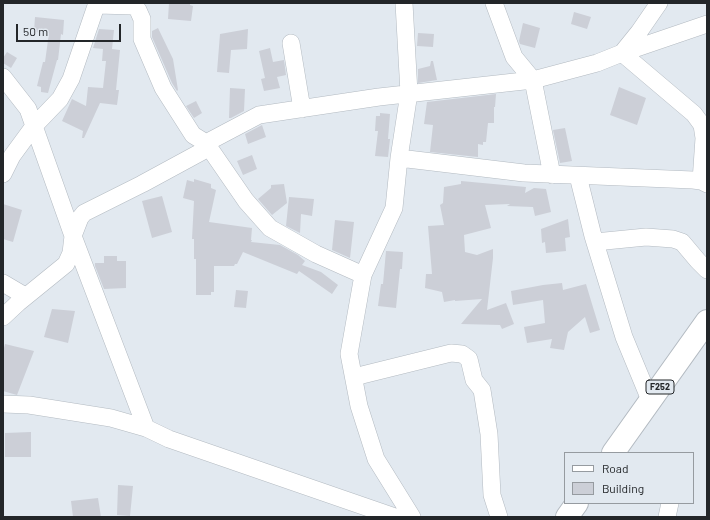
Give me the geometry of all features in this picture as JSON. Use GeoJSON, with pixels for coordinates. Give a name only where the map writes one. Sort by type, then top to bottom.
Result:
{"type":"FeatureCollection","features":[{"type":"Feature","properties":{"kind":"main road","name":"F252"},"geometry":{"type":"LineString","coordinates":[[614,452],[707,322]]}},
{"type":"Feature","properties":{"kind":"main road"},"geometry":{"type":"LineString","coordinates":[[567,517],[576,504]]}},
{"type":"Feature","properties":{"kind":"street"},"geometry":{"type":"LineString","coordinates":[[404,3],[409,93],[399,158],[394,208],[363,275],[349,354],[359,406],[376,459],[412,517]]}},
{"type":"Feature","properties":{"kind":"street"},"geometry":{"type":"LineString","coordinates":[[494,3],[514,57],[533,80],[552,175]]}},
{"type":"Feature","properties":{"kind":"street"},"geometry":{"type":"LineString","coordinates":[[622,53],[640,32],[659,3]]}},
{"type":"Feature","properties":{"kind":"street"},"geometry":{"type":"LineString","coordinates":[[3,174],[12,156],[34,126],[60,99],[71,79],[98,4],[134,6],[138,10],[142,19],[142,39],[163,88],[193,135],[206,143],[246,201],[270,228],[316,254],[363,275]]}},
{"type":"Feature","properties":{"kind":"street"},"geometry":{"type":"LineString","coordinates":[[3,316],[25,296],[66,264],[71,253],[73,236],[80,218],[84,213],[201,152],[206,143],[260,115],[409,93],[533,80],[597,63],[707,24]]}},
{"type":"Feature","properties":{"kind":"street"},"geometry":{"type":"LineString","coordinates":[[291,43],[302,109]]}},
{"type":"Feature","properties":{"kind":"street"},"geometry":{"type":"LineString","coordinates":[[399,158],[524,173],[693,180],[704,183],[704,138],[702,125],[694,114],[622,53]]}},
{"type":"Feature","properties":{"kind":"street"},"geometry":{"type":"LineString","coordinates":[[3,77],[28,110],[73,236],[146,428]]}},
{"type":"Feature","properties":{"kind":"street"},"geometry":{"type":"LineString","coordinates":[[578,176],[595,242],[624,337],[650,400]]}},
{"type":"Feature","properties":{"kind":"street"},"geometry":{"type":"LineString","coordinates":[[595,242],[646,237],[673,239],[682,242],[707,270]]}},
{"type":"Feature","properties":{"kind":"street"},"geometry":{"type":"LineString","coordinates":[[3,283],[25,296]]}},
{"type":"Feature","properties":{"kind":"street"},"geometry":{"type":"LineString","coordinates":[[354,377],[451,353],[462,354],[468,359],[474,380],[482,390],[489,434],[492,495],[499,517]]}},
{"type":"Feature","properties":{"kind":"street"},"geometry":{"type":"LineString","coordinates":[[3,404],[29,405],[111,418],[146,428],[169,439],[395,517]]}},
{"type":"Feature","properties":{"kind":"street"},"geometry":{"type":"LineString","coordinates":[[667,517],[670,504]]}},
{"type":"Feature","properties":{"kind":"building"},"geometry":{"type":"Polygon","coordinates":[[[169,3],[190,3],[190,5],[193,6],[191,21],[168,19],[169,3]]]}},
{"type":"Feature","properties":{"kind":"building"},"geometry":{"type":"Polygon","coordinates":[[[574,12],[591,17],[587,29],[571,24],[574,12]]]}},
{"type":"Feature","properties":{"kind":"building"},"geometry":{"type":"Polygon","coordinates":[[[35,17],[64,20],[63,35],[61,34],[58,60],[48,93],[41,92],[41,87],[37,86],[43,62],[45,62],[49,33],[34,32],[35,17]]]}},
{"type":"Feature","properties":{"kind":"building"},"geometry":{"type":"Polygon","coordinates":[[[523,23],[540,28],[535,48],[520,44],[519,41],[523,23]]]}},
{"type":"Feature","properties":{"kind":"building"},"geometry":{"type":"Polygon","coordinates":[[[158,28],[173,59],[177,91],[152,37],[152,31],[158,28]]]}},
{"type":"Feature","properties":{"kind":"building"},"geometry":{"type":"Polygon","coordinates":[[[99,29],[114,30],[112,49],[120,50],[116,90],[119,90],[117,105],[100,103],[84,138],[82,138],[83,131],[62,121],[72,99],[86,106],[88,87],[103,88],[106,61],[102,61],[103,49],[93,48],[99,29]]]}},
{"type":"Feature","properties":{"kind":"building"},"geometry":{"type":"Polygon","coordinates":[[[248,29],[247,49],[231,50],[229,73],[217,72],[220,34],[248,29]]]}},
{"type":"Feature","properties":{"kind":"building"},"geometry":{"type":"Polygon","coordinates":[[[418,33],[434,34],[433,47],[417,46],[418,33]]]}},
{"type":"Feature","properties":{"kind":"building"},"geometry":{"type":"Polygon","coordinates":[[[270,48],[273,62],[284,60],[286,75],[277,77],[280,88],[264,91],[261,79],[265,78],[259,51],[270,48]]]}},
{"type":"Feature","properties":{"kind":"building"},"geometry":{"type":"Polygon","coordinates":[[[7,52],[17,58],[11,68],[3,63],[3,58],[7,52]]]}},
{"type":"Feature","properties":{"kind":"building"},"geometry":{"type":"Polygon","coordinates":[[[431,61],[433,61],[437,80],[418,83],[418,69],[430,66],[431,61]]]}},
{"type":"Feature","properties":{"kind":"building"},"geometry":{"type":"Polygon","coordinates":[[[619,87],[646,98],[637,125],[610,115],[619,87]]]}},
{"type":"Feature","properties":{"kind":"building"},"geometry":{"type":"Polygon","coordinates":[[[230,88],[245,89],[244,111],[229,118],[230,88]]]}},
{"type":"Feature","properties":{"kind":"building"},"geometry":{"type":"Polygon","coordinates":[[[496,94],[494,123],[488,123],[486,142],[483,142],[483,145],[478,144],[478,157],[430,152],[433,125],[424,124],[427,102],[496,94]]]}},
{"type":"Feature","properties":{"kind":"building"},"geometry":{"type":"Polygon","coordinates":[[[196,101],[202,113],[194,118],[186,106],[196,101]]]}},
{"type":"Feature","properties":{"kind":"building"},"geometry":{"type":"Polygon","coordinates":[[[380,113],[390,114],[388,157],[375,156],[378,131],[375,131],[376,116],[380,116],[380,113]]]}},
{"type":"Feature","properties":{"kind":"building"},"geometry":{"type":"Polygon","coordinates":[[[262,125],[266,137],[248,144],[245,134],[262,125]]]}},
{"type":"Feature","properties":{"kind":"building"},"geometry":{"type":"Polygon","coordinates":[[[565,128],[572,161],[560,163],[553,130],[565,128]]]}},
{"type":"Feature","properties":{"kind":"building"},"geometry":{"type":"Polygon","coordinates":[[[252,155],[257,169],[243,175],[237,161],[252,155]]]}},
{"type":"Feature","properties":{"kind":"building"},"geometry":{"type":"Polygon","coordinates":[[[194,179],[211,184],[211,188],[216,190],[209,222],[252,228],[251,242],[280,245],[298,255],[305,261],[302,265],[321,272],[338,285],[332,294],[299,271],[297,274],[243,252],[237,264],[234,266],[214,266],[214,292],[211,292],[211,295],[196,295],[196,259],[194,259],[194,239],[192,239],[194,201],[183,198],[187,180],[194,182],[194,179]]]}},
{"type":"Feature","properties":{"kind":"building"},"geometry":{"type":"Polygon","coordinates":[[[461,181],[526,187],[525,193],[534,188],[546,189],[551,212],[535,216],[533,207],[507,206],[510,204],[485,205],[491,228],[464,235],[465,252],[477,255],[493,249],[487,310],[506,303],[514,324],[502,329],[500,325],[461,324],[482,299],[444,302],[442,292],[425,288],[426,274],[432,274],[428,226],[444,225],[440,205],[443,203],[444,187],[461,184],[461,181]]]}},
{"type":"Feature","properties":{"kind":"building"},"geometry":{"type":"Polygon","coordinates":[[[284,184],[287,203],[272,215],[258,199],[271,188],[271,185],[284,184]]]}},
{"type":"Feature","properties":{"kind":"building"},"geometry":{"type":"Polygon","coordinates":[[[162,196],[172,232],[152,238],[142,201],[162,196]]]}},
{"type":"Feature","properties":{"kind":"building"},"geometry":{"type":"Polygon","coordinates":[[[289,197],[314,199],[312,216],[301,214],[300,233],[286,226],[289,197]]]}},
{"type":"Feature","properties":{"kind":"building"},"geometry":{"type":"Polygon","coordinates":[[[3,204],[22,210],[13,242],[3,239],[3,204]]]}},
{"type":"Feature","properties":{"kind":"building"},"geometry":{"type":"Polygon","coordinates":[[[568,219],[570,237],[565,238],[566,251],[546,253],[545,242],[542,243],[541,229],[568,219]]]}},
{"type":"Feature","properties":{"kind":"building"},"geometry":{"type":"Polygon","coordinates":[[[335,220],[354,222],[350,258],[332,250],[335,220]]]}},
{"type":"Feature","properties":{"kind":"building"},"geometry":{"type":"Polygon","coordinates":[[[386,251],[403,252],[396,308],[378,306],[381,284],[383,284],[386,251]]]}},
{"type":"Feature","properties":{"kind":"building"},"geometry":{"type":"Polygon","coordinates":[[[104,256],[117,256],[117,261],[126,261],[126,288],[104,289],[95,263],[104,263],[104,256]]]}},
{"type":"Feature","properties":{"kind":"building"},"geometry":{"type":"Polygon","coordinates":[[[562,283],[563,290],[586,284],[600,330],[590,333],[585,317],[568,332],[564,350],[550,348],[552,339],[527,343],[524,327],[545,323],[543,300],[513,305],[511,291],[562,283]]]}},
{"type":"Feature","properties":{"kind":"building"},"geometry":{"type":"Polygon","coordinates":[[[236,290],[248,291],[246,308],[234,307],[236,290]]]}},
{"type":"Feature","properties":{"kind":"building"},"geometry":{"type":"Polygon","coordinates":[[[52,309],[75,311],[68,343],[44,337],[52,309]]]}},
{"type":"Feature","properties":{"kind":"building"},"geometry":{"type":"Polygon","coordinates":[[[5,344],[34,351],[17,395],[3,391],[3,352],[5,344]]]}},
{"type":"Feature","properties":{"kind":"building"},"geometry":{"type":"Polygon","coordinates":[[[31,432],[31,457],[5,457],[5,433],[31,432]]]}},
{"type":"Feature","properties":{"kind":"building"},"geometry":{"type":"Polygon","coordinates":[[[118,485],[133,486],[130,516],[117,515],[118,485]]]}},
{"type":"Feature","properties":{"kind":"building"},"geometry":{"type":"Polygon","coordinates":[[[98,498],[101,517],[73,517],[71,501],[98,498]]]}}]}
